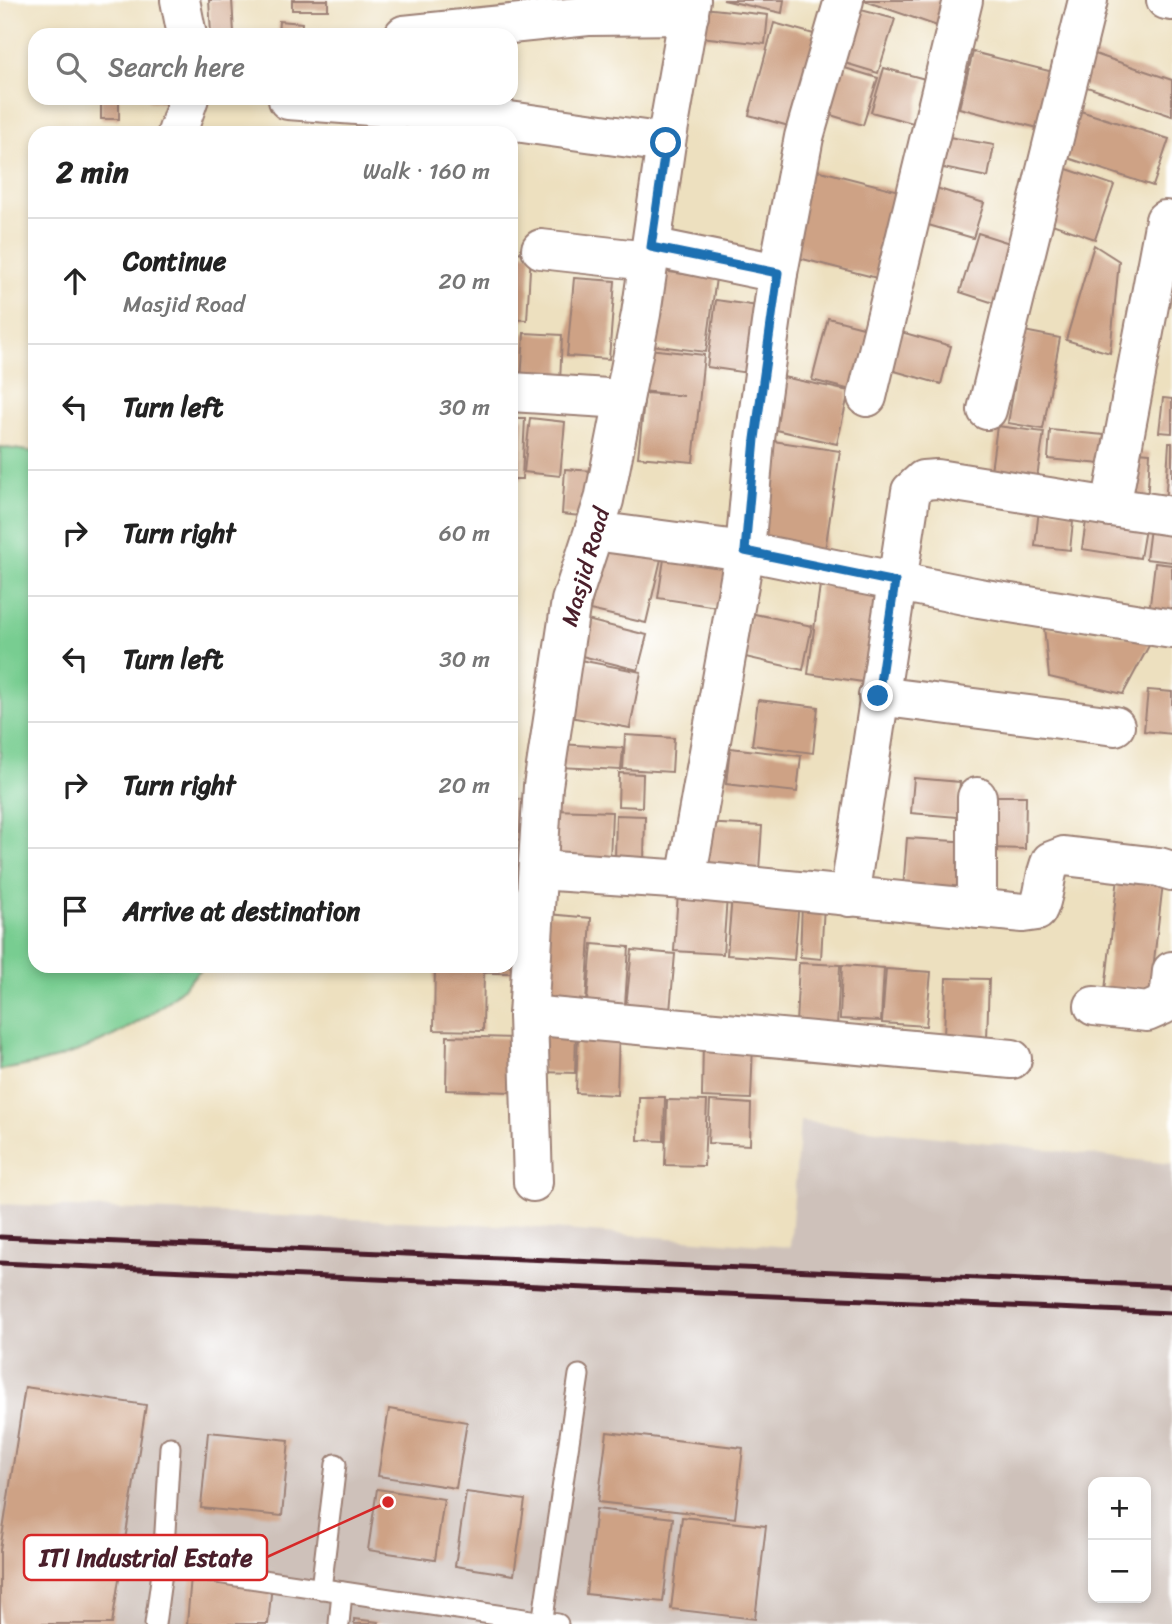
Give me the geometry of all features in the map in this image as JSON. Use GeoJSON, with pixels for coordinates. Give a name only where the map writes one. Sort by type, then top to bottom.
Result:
{"type":"FeatureCollection","features":[{"type":"Feature","properties":{"kind":"street"},"geometry":{"type":"LineString","coordinates":[[180,0],[186,28]]}},
{"type":"Feature","properties":{"kind":"street"},"geometry":{"type":"LineString","coordinates":[[686,880],[745,551],[755,439],[778,273],[804,137],[844,0]]}},
{"type":"Feature","properties":{"kind":"street"},"geometry":{"type":"LineString","coordinates":[[867,397],[963,0]]}},
{"type":"Feature","properties":{"kind":"street"},"geometry":{"type":"LineString","coordinates":[[987,410],[1088,0]]}},
{"type":"Feature","properties":{"kind":"street"},"geometry":{"type":"LineString","coordinates":[[1166,0],[1172,1]]}},
{"type":"Feature","properties":{"kind":"street"},"geometry":{"type":"LineString","coordinates":[[472,28],[690,8]]}},
{"type":"Feature","properties":{"kind":"street","name":"Masjid Road"},"geometry":{"type":"LineString","coordinates":[[533,1182],[528,1015],[543,786],[571,601],[604,500],[641,314],[666,143],[690,8]]}},
{"type":"Feature","properties":{"kind":"street"},"geometry":{"type":"LineString","coordinates":[[179,126],[187,105]]}},
{"type":"Feature","properties":{"kind":"street"},"geometry":{"type":"LineString","coordinates":[[356,105],[438,111],[666,143]]}},
{"type":"Feature","properties":{"kind":"street"},"geometry":{"type":"LineString","coordinates":[[1111,507],[1170,212]]}},
{"type":"Feature","properties":{"kind":"street"},"geometry":{"type":"LineString","coordinates":[[541,249],[650,254],[778,273]]}},
{"type":"Feature","properties":{"kind":"street"},"geometry":{"type":"LineString","coordinates":[[518,392],[624,399]]}},
{"type":"Feature","properties":{"kind":"street"},"geometry":{"type":"LineString","coordinates":[[849,897],[911,491],[923,480],[937,479],[1172,516]]}},
{"type":"Feature","properties":{"kind":"street"},"geometry":{"type":"LineString","coordinates":[[594,531],[745,551],[979,598],[1172,629]]}},
{"type":"Feature","properties":{"kind":"street"},"geometry":{"type":"LineString","coordinates":[[878,696],[1115,726]]}},
{"type":"Feature","properties":{"kind":"street"},"geometry":{"type":"LineString","coordinates":[[977,797],[977,909]]}},
{"type":"Feature","properties":{"kind":"street"},"geometry":{"type":"LineString","coordinates":[[538,870],[686,880],[1023,913],[1037,911],[1043,900],[1046,872],[1051,861],[1064,856],[1159,867],[1172,871]]}},
{"type":"Feature","properties":{"kind":"street"},"geometry":{"type":"LineString","coordinates":[[1094,1006],[1147,1012],[1163,1005],[1170,991],[1172,971]]}},
{"type":"Feature","properties":{"kind":"street"},"geometry":{"type":"LineString","coordinates":[[528,1015],[1012,1059]]}},
{"type":"Feature","properties":{"kind":"lane"},"geometry":{"type":"LineString","coordinates":[[163,1565],[547,1623],[579,1375]]}},
{"type":"Feature","properties":{"kind":"lane"},"geometry":{"type":"LineString","coordinates":[[155,1624],[163,1565],[170,1447]]}},
{"type":"Feature","properties":{"kind":"lane"},"geometry":{"type":"LineString","coordinates":[[321,1588],[336,1464]]}},
{"type":"Feature","properties":{"kind":"lane"},"geometry":{"type":"LineString","coordinates":[[340,1624],[342,1592]]}},
{"type":"Feature","properties":{"kind":"shaded area"},"geometry":{"type":"Polygon","coordinates":[[[800,1121],[1172,1164],[1172,1624],[0,1624],[0,1204],[499,1225],[790,1247],[800,1121]]]}},
{"type":"Feature","properties":{"kind":"green space"},"geometry":{"type":"Polygon","coordinates":[[[0,447],[28,451],[28,973],[196,973],[161,1006],[112,1037],[57,1058],[0,1070],[0,447]]]}},
{"type":"Feature","properties":{"kind":"building"},"geometry":{"type":"Polygon","coordinates":[[[209,0],[232,0],[234,28],[211,28],[209,0]]]}},
{"type":"Feature","properties":{"kind":"building"},"geometry":{"type":"Polygon","coordinates":[[[292,0],[328,0],[328,10],[292,10],[292,0]]]}},
{"type":"Feature","properties":{"kind":"building"},"geometry":{"type":"Polygon","coordinates":[[[723,0],[784,0],[782,13],[723,0]]]}},
{"type":"Feature","properties":{"kind":"building"},"geometry":{"type":"Polygon","coordinates":[[[862,0],[956,0],[946,29],[862,0]]]}},
{"type":"Feature","properties":{"kind":"building"},"geometry":{"type":"Polygon","coordinates":[[[703,8],[768,15],[765,44],[700,37],[703,8]]]}},
{"type":"Feature","properties":{"kind":"building"},"geometry":{"type":"Polygon","coordinates":[[[861,10],[895,19],[878,73],[845,63],[861,10]]]}},
{"type":"Feature","properties":{"kind":"building"},"geometry":{"type":"Polygon","coordinates":[[[279,21],[302,23],[302,28],[278,28],[279,21]]]}},
{"type":"Feature","properties":{"kind":"building"},"geometry":{"type":"Polygon","coordinates":[[[774,23],[821,36],[796,128],[749,115],[774,23]]]}},
{"type":"Feature","properties":{"kind":"building"},"geometry":{"type":"Polygon","coordinates":[[[973,52],[1061,74],[1046,130],[959,108],[973,52]]]}},
{"type":"Feature","properties":{"kind":"building"},"geometry":{"type":"Polygon","coordinates":[[[1092,53],[1172,80],[1172,116],[1081,85],[1092,53]]]}},
{"type":"Feature","properties":{"kind":"building"},"geometry":{"type":"Polygon","coordinates":[[[835,65],[878,78],[863,125],[821,112],[835,65]]]}},
{"type":"Feature","properties":{"kind":"building"},"geometry":{"type":"Polygon","coordinates":[[[884,68],[925,79],[913,123],[871,112],[884,68]]]}},
{"type":"Feature","properties":{"kind":"building"},"geometry":{"type":"Polygon","coordinates":[[[101,105],[119,105],[119,119],[101,119],[101,105]]]}},
{"type":"Feature","properties":{"kind":"building"},"geometry":{"type":"Polygon","coordinates":[[[1074,109],[1169,139],[1153,186],[1059,155],[1074,109]]]}},
{"type":"Feature","properties":{"kind":"building"},"geometry":{"type":"Polygon","coordinates":[[[949,137],[994,145],[988,177],[943,168],[949,137]]]}},
{"type":"Feature","properties":{"kind":"building"},"geometry":{"type":"Polygon","coordinates":[[[809,168],[907,193],[885,280],[787,255],[809,168]]]}},
{"type":"Feature","properties":{"kind":"building"},"geometry":{"type":"Polygon","coordinates":[[[1064,168],[1114,185],[1095,239],[1046,222],[1064,168]]]}},
{"type":"Feature","properties":{"kind":"building"},"geometry":{"type":"Polygon","coordinates":[[[936,188],[984,203],[973,238],[925,224],[936,188]]]}},
{"type":"Feature","properties":{"kind":"building"},"geometry":{"type":"Polygon","coordinates":[[[978,233],[1022,247],[1003,306],[960,292],[978,233]]]}},
{"type":"Feature","properties":{"kind":"building"},"geometry":{"type":"Polygon","coordinates":[[[1094,245],[1119,261],[1110,353],[1066,340],[1094,245]]]}},
{"type":"Feature","properties":{"kind":"building"},"geometry":{"type":"Polygon","coordinates":[[[518,252],[531,253],[527,320],[518,319],[518,252]]]}},
{"type":"Feature","properties":{"kind":"building"},"geometry":{"type":"Polygon","coordinates":[[[660,271],[716,278],[706,352],[650,345],[660,271]]]}},
{"type":"Feature","properties":{"kind":"building"},"geometry":{"type":"Polygon","coordinates":[[[574,278],[615,281],[609,359],[567,356],[574,278]]]}},
{"type":"Feature","properties":{"kind":"building"},"geometry":{"type":"Polygon","coordinates":[[[716,300],[765,307],[756,374],[707,367],[716,300]]]}},
{"type":"Feature","properties":{"kind":"building"},"geometry":{"type":"Polygon","coordinates":[[[828,318],[871,329],[855,391],[812,380],[828,318]]]}},
{"type":"Feature","properties":{"kind":"building"},"geometry":{"type":"Polygon","coordinates":[[[1024,331],[1060,338],[1043,429],[1008,423],[1024,331]]]}},
{"type":"Feature","properties":{"kind":"building"},"geometry":{"type":"Polygon","coordinates":[[[901,332],[951,346],[941,384],[891,370],[901,332]]]}},
{"type":"Feature","properties":{"kind":"building"},"geometry":{"type":"Polygon","coordinates":[[[524,333],[562,335],[560,383],[521,381],[524,333]]]}},
{"type":"Feature","properties":{"kind":"building"},"geometry":{"type":"Polygon","coordinates":[[[648,349],[704,355],[693,462],[638,457],[645,393],[684,396],[643,391],[648,349]]]}},
{"type":"Feature","properties":{"kind":"building"},"geometry":{"type":"Polygon","coordinates":[[[783,377],[849,391],[837,444],[772,429],[783,377]]]}},
{"type":"Feature","properties":{"kind":"building"},"geometry":{"type":"Polygon","coordinates":[[[1163,398],[1172,399],[1172,433],[1159,432],[1163,398]]]}},
{"type":"Feature","properties":{"kind":"building"},"geometry":{"type":"Polygon","coordinates":[[[518,418],[525,418],[522,479],[518,479],[518,418]]]}},
{"type":"Feature","properties":{"kind":"building"},"geometry":{"type":"Polygon","coordinates":[[[530,418],[565,422],[560,476],[524,472],[530,418]]]}},
{"type":"Feature","properties":{"kind":"building"},"geometry":{"type":"Polygon","coordinates":[[[997,426],[1044,432],[1037,477],[991,471],[997,426]]]}},
{"type":"Feature","properties":{"kind":"building"},"geometry":{"type":"Polygon","coordinates":[[[1050,430],[1104,435],[1101,464],[1048,459],[1050,430]]]}},
{"type":"Feature","properties":{"kind":"building"},"geometry":{"type":"Polygon","coordinates":[[[773,441],[840,451],[824,557],[757,547],[773,441]]]}},
{"type":"Feature","properties":{"kind":"building"},"geometry":{"type":"Polygon","coordinates":[[[1169,443],[1172,443],[1172,507],[1165,506],[1169,443]]]}},
{"type":"Feature","properties":{"kind":"building"},"geometry":{"type":"Polygon","coordinates":[[[1124,451],[1150,453],[1147,503],[1121,501],[1124,451]]]}},
{"type":"Feature","properties":{"kind":"building"},"geometry":{"type":"Polygon","coordinates":[[[565,469],[593,471],[590,517],[562,514],[565,469]]]}},
{"type":"Feature","properties":{"kind":"building"},"geometry":{"type":"Polygon","coordinates":[[[1039,509],[1074,512],[1070,550],[1035,546],[1039,509]]]}},
{"type":"Feature","properties":{"kind":"building"},"geometry":{"type":"Polygon","coordinates":[[[1087,514],[1146,523],[1140,558],[1082,549],[1087,514]]]}},
{"type":"Feature","properties":{"kind":"building"},"geometry":{"type":"Polygon","coordinates":[[[1150,528],[1172,531],[1172,562],[1146,559],[1150,528]]]}},
{"type":"Feature","properties":{"kind":"building"},"geometry":{"type":"Polygon","coordinates":[[[605,546],[661,559],[646,623],[590,610],[605,546]]]}},
{"type":"Feature","properties":{"kind":"building"},"geometry":{"type":"Polygon","coordinates":[[[664,559],[730,569],[724,608],[658,598],[664,559]]]}},
{"type":"Feature","properties":{"kind":"building"},"geometry":{"type":"Polygon","coordinates":[[[1155,563],[1172,565],[1172,624],[1148,621],[1155,563]]]}},
{"type":"Feature","properties":{"kind":"building"},"geometry":{"type":"Polygon","coordinates":[[[820,585],[882,594],[870,683],[808,674],[820,585]]]}},
{"type":"Feature","properties":{"kind":"building"},"geometry":{"type":"Polygon","coordinates":[[[750,613],[812,626],[803,670],[741,656],[750,613]]]}},
{"type":"Feature","properties":{"kind":"building"},"geometry":{"type":"Polygon","coordinates":[[[587,620],[647,635],[638,670],[578,655],[587,620]]]}},
{"type":"Feature","properties":{"kind":"building"},"geometry":{"type":"Polygon","coordinates":[[[1044,627],[1152,640],[1123,694],[1049,677],[1044,627]]]}},
{"type":"Feature","properties":{"kind":"building"},"geometry":{"type":"Polygon","coordinates":[[[580,660],[641,672],[630,728],[570,717],[580,660]]]}},
{"type":"Feature","properties":{"kind":"building"},"geometry":{"type":"Polygon","coordinates":[[[1148,690],[1172,692],[1172,734],[1144,731],[1148,690]]]}},
{"type":"Feature","properties":{"kind":"building"},"geometry":{"type":"Polygon","coordinates":[[[758,700],[818,707],[813,753],[752,745],[758,700]]]}},
{"type":"Feature","properties":{"kind":"building"},"geometry":{"type":"Polygon","coordinates":[[[625,735],[674,738],[672,772],[623,769],[625,735]]]}},
{"type":"Feature","properties":{"kind":"building"},"geometry":{"type":"Polygon","coordinates":[[[560,744],[623,748],[621,770],[559,767],[560,744]]]}},
{"type":"Feature","properties":{"kind":"building"},"geometry":{"type":"Polygon","coordinates":[[[730,748],[801,756],[797,792],[726,784],[730,748]]]}},
{"type":"Feature","properties":{"kind":"building"},"geometry":{"type":"Polygon","coordinates":[[[619,773],[643,774],[642,807],[618,806],[619,773]]]}},
{"type":"Feature","properties":{"kind":"building"},"geometry":{"type":"Polygon","coordinates":[[[914,778],[960,782],[957,817],[911,813],[914,778]]]}},
{"type":"Feature","properties":{"kind":"building"},"geometry":{"type":"Polygon","coordinates":[[[990,796],[1026,796],[1025,849],[989,848],[990,796]]]}},
{"type":"Feature","properties":{"kind":"building"},"geometry":{"type":"Polygon","coordinates":[[[518,799],[534,800],[532,841],[518,840],[518,799]]]}},
{"type":"Feature","properties":{"kind":"building"},"geometry":{"type":"Polygon","coordinates":[[[555,810],[612,812],[610,860],[553,858],[555,810]]]}},
{"type":"Feature","properties":{"kind":"building"},"geometry":{"type":"Polygon","coordinates":[[[616,815],[645,816],[644,862],[615,861],[616,815]]]}},
{"type":"Feature","properties":{"kind":"building"},"geometry":{"type":"Polygon","coordinates":[[[700,823],[762,826],[759,870],[697,867],[700,823]]]}},
{"type":"Feature","properties":{"kind":"building"},"geometry":{"type":"Polygon","coordinates":[[[907,838],[970,842],[966,893],[903,889],[907,838]]]}},
{"type":"Feature","properties":{"kind":"building"},"geometry":{"type":"Polygon","coordinates":[[[1119,869],[1164,874],[1150,995],[1105,990],[1119,869]]]}},
{"type":"Feature","properties":{"kind":"building"},"geometry":{"type":"Polygon","coordinates":[[[678,893],[727,896],[723,954],[674,951],[678,893]]]}},
{"type":"Feature","properties":{"kind":"building"},"geometry":{"type":"Polygon","coordinates":[[[732,896],[799,901],[794,960],[727,955],[732,896]]]}},
{"type":"Feature","properties":{"kind":"building"},"geometry":{"type":"Polygon","coordinates":[[[802,904],[824,905],[821,959],[800,957],[802,904]]]}},
{"type":"Feature","properties":{"kind":"building"},"geometry":{"type":"Polygon","coordinates":[[[518,905],[525,905],[525,973],[518,973],[518,905]]]}},
{"type":"Feature","properties":{"kind":"building"},"geometry":{"type":"Polygon","coordinates":[[[548,914],[591,918],[586,1003],[542,1000],[548,914]]]}},
{"type":"Feature","properties":{"kind":"building"},"geometry":{"type":"Polygon","coordinates":[[[592,944],[629,947],[625,1005],[587,1002],[592,944]]]}},
{"type":"Feature","properties":{"kind":"building"},"geometry":{"type":"Polygon","coordinates":[[[632,950],[675,954],[670,1011],[626,1006],[632,950]]]}},
{"type":"Feature","properties":{"kind":"building"},"geometry":{"type":"Polygon","coordinates":[[[799,963],[840,965],[837,1027],[796,1025],[799,963]]]}},
{"type":"Feature","properties":{"kind":"building"},"geometry":{"type":"Polygon","coordinates":[[[842,965],[884,968],[881,1021],[840,1019],[842,965]]]}},
{"type":"Feature","properties":{"kind":"building"},"geometry":{"type":"Polygon","coordinates":[[[886,969],[931,972],[926,1026],[882,1023],[886,969]]]}},
{"type":"Feature","properties":{"kind":"building"},"geometry":{"type":"Polygon","coordinates":[[[435,973],[484,973],[483,1031],[434,1030],[435,973]]]}},
{"type":"Feature","properties":{"kind":"building"},"geometry":{"type":"Polygon","coordinates":[[[946,978],[989,979],[987,1039],[944,1038],[946,978]]]}},
{"type":"Feature","properties":{"kind":"building"},"geometry":{"type":"Polygon","coordinates":[[[543,1029],[576,1030],[575,1073],[541,1072],[543,1029]]]}},
{"type":"Feature","properties":{"kind":"building"},"geometry":{"type":"Polygon","coordinates":[[[578,1032],[619,1033],[617,1095],[576,1093],[578,1032]]]}},
{"type":"Feature","properties":{"kind":"building"},"geometry":{"type":"Polygon","coordinates":[[[447,1036],[514,1038],[512,1092],[446,1090],[447,1036]]]}},
{"type":"Feature","properties":{"kind":"building"},"geometry":{"type":"Polygon","coordinates":[[[703,1041],[753,1043],[751,1099],[702,1097],[703,1041]]]}},
{"type":"Feature","properties":{"kind":"building"},"geometry":{"type":"Polygon","coordinates":[[[639,1097],[665,1097],[664,1141],[638,1140],[639,1097]]]}},
{"type":"Feature","properties":{"kind":"building"},"geometry":{"type":"Polygon","coordinates":[[[667,1100],[707,1101],[704,1166],[665,1165],[667,1100]]]}},
{"type":"Feature","properties":{"kind":"building"},"geometry":{"type":"Polygon","coordinates":[[[710,1101],[751,1104],[750,1145],[708,1143],[710,1101]]]}},
{"type":"Feature","properties":{"kind":"building"},"geometry":{"type":"Polygon","coordinates":[[[25,1387],[146,1405],[112,1624],[0,1624],[0,1550],[25,1387]]]}},
{"type":"Feature","properties":{"kind":"building"},"geometry":{"type":"Polygon","coordinates":[[[389,1409],[467,1422],[456,1488],[378,1476],[389,1409]]]}},
{"type":"Feature","properties":{"kind":"building"},"geometry":{"type":"Polygon","coordinates":[[[208,1432],[289,1440],[282,1516],[201,1508],[208,1432]]]}},
{"type":"Feature","properties":{"kind":"building"},"geometry":{"type":"Polygon","coordinates":[[[607,1432],[743,1448],[735,1518],[598,1502],[607,1432]]]}},
{"type":"Feature","properties":{"kind":"building"},"geometry":{"type":"Polygon","coordinates":[[[377,1489],[444,1499],[435,1560],[368,1550],[377,1489]]]}},
{"type":"Feature","properties":{"kind":"building"},"geometry":{"type":"Polygon","coordinates":[[[466,1492],[525,1500],[514,1575],[455,1566],[466,1492]]]}},
{"type":"Feature","properties":{"kind":"building"},"geometry":{"type":"Polygon","coordinates":[[[596,1509],[673,1518],[663,1602],[586,1594],[596,1509]]]}},
{"type":"Feature","properties":{"kind":"building"},"geometry":{"type":"Polygon","coordinates":[[[682,1517],[766,1526],[755,1619],[671,1609],[682,1517]]]}},
{"type":"Feature","properties":{"kind":"building"},"geometry":{"type":"Polygon","coordinates":[[[191,1576],[272,1584],[268,1624],[187,1624],[191,1576]]]}},
{"type":"Feature","properties":{"kind":"building"},"geometry":{"type":"Polygon","coordinates":[[[354,1619],[379,1622],[354,1624],[354,1619]]]}},
{"type":"Feature","properties":{"kind":"railway"},"geometry":{"type":"LineString","coordinates":[[0,1237],[1172,1286]]}},
{"type":"Feature","properties":{"kind":"railway"},"geometry":{"type":"LineString","coordinates":[[0,1263],[1172,1313]]}},
{"type":"Feature","properties":{"kind":"place","name":"ITI Industrial Estate"},"geometry":{"type":"Point","coordinates":[388,1502]}},
{"type":"Feature","properties":{"kind":"route"},"geometry":{"type":"LineString","coordinates":[[666,143],[651,247],[778,273],[755,439],[745,551],[895,582],[878,696]]}}]}
